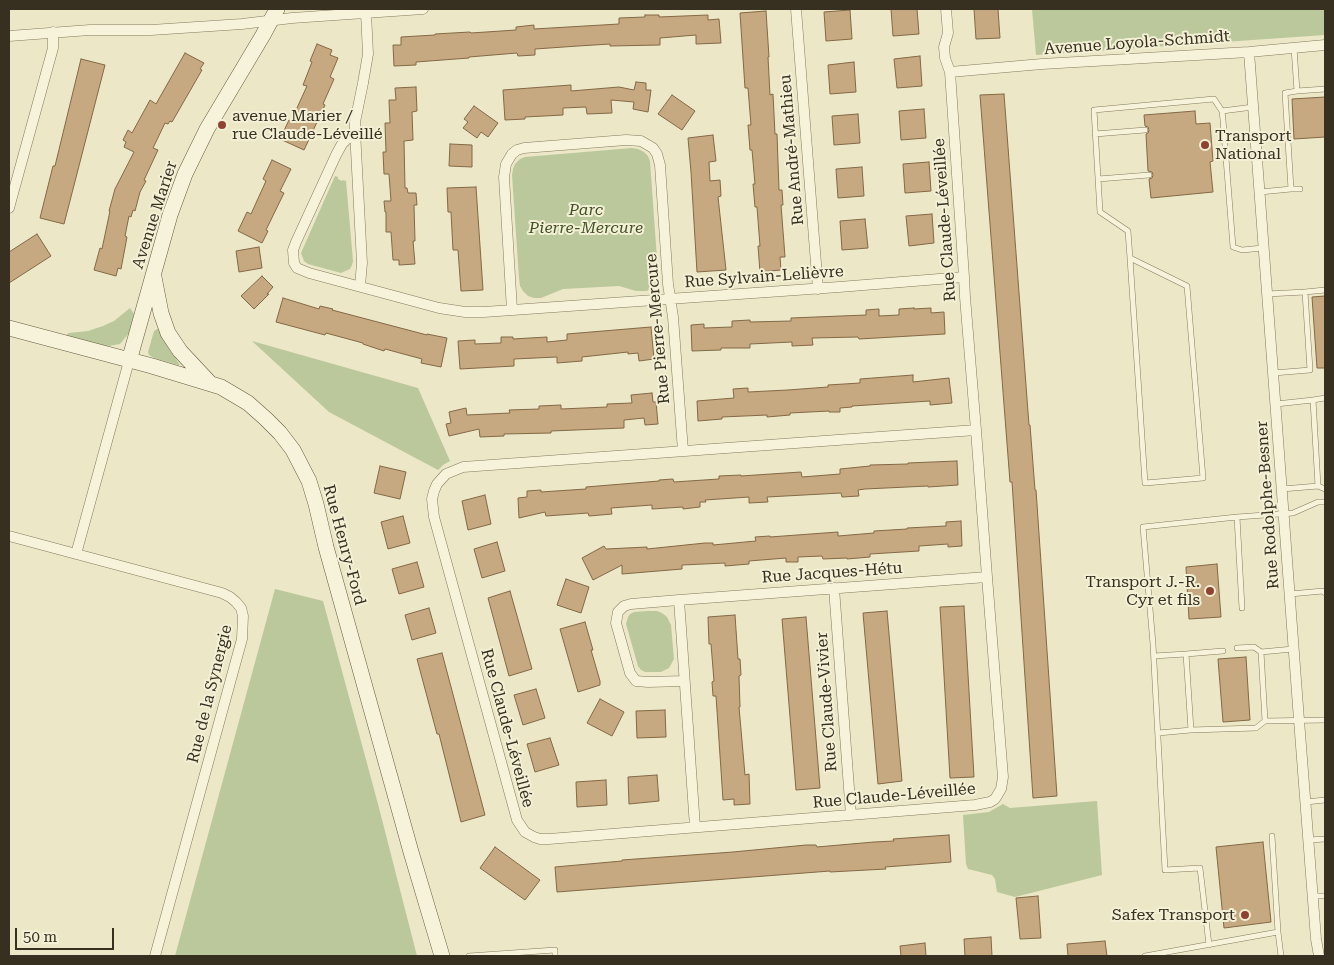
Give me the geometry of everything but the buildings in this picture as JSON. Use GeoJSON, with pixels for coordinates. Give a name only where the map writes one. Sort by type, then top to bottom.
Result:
{"type":"FeatureCollection","features":[{"type":"Feature","properties":{"kind":"street"},"geometry":{"type":"LineString","coordinates":[[9,36],[90,30],[151,30],[274,14],[366,13],[423,9]]}},
{"type":"Feature","properties":{"kind":"street","name":"Rue André-Mathieu"},"geometry":{"type":"LineString","coordinates":[[796,9],[818,289]]}},
{"type":"Feature","properties":{"kind":"street","name":"Rue Claude-Léveillée"},"geometry":{"type":"LineString","coordinates":[[946,9],[948,33],[944,47],[945,58],[950,72],[1002,777],[1002,784],[998,794],[990,802],[975,805],[540,839],[529,835],[520,827],[433,508],[434,491],[446,474],[463,467],[976,430]]}},
{"type":"Feature","properties":{"kind":"street"},"geometry":{"type":"LineString","coordinates":[[360,286],[362,263],[355,122],[368,54],[366,13]]}},
{"type":"Feature","properties":{"kind":"street","name":"Avenue Marier"},"geometry":{"type":"LineString","coordinates":[[129,361],[176,197],[190,163],[274,14]]}},
{"type":"Feature","properties":{"kind":"street"},"geometry":{"type":"LineString","coordinates":[[9,208],[53,48],[53,32]]}},
{"type":"Feature","properties":{"kind":"street","name":"Avenue Loyola-Schmidt"},"geometry":{"type":"LineString","coordinates":[[950,72],[1042,64],[1249,52],[1325,45]]}},
{"type":"Feature","properties":{"kind":"street","name":"Rue Rodolphe-Besner"},"geometry":{"type":"LineString","coordinates":[[1249,52],[1299,720],[1316,939],[1319,956]]}},
{"type":"Feature","properties":{"kind":"street","name":"Rue Sylvain-Lelièvre"},"geometry":{"type":"LineString","coordinates":[[355,131],[342,144],[336,154],[296,242],[293,250],[294,264],[302,271],[439,308],[475,312],[512,310],[964,277]]}},
{"type":"Feature","properties":{"kind":"street","name":"Rue Pierre-Mercure"},"geometry":{"type":"LineString","coordinates":[[512,310],[504,170],[509,158],[517,150],[540,146],[635,140],[648,144],[653,148],[660,165],[683,451]]}},
{"type":"Feature","properties":{"kind":"street"},"geometry":{"type":"LineString","coordinates":[[153,274],[161,313],[168,333],[180,352],[210,383]]}},
{"type":"Feature","properties":{"kind":"street","name":"Rue Henry-Ford"},"geometry":{"type":"LineString","coordinates":[[9,328],[210,383],[243,400],[273,425],[293,450],[309,481],[411,852],[442,956]]}},
{"type":"Feature","properties":{"kind":"street"},"geometry":{"type":"LineString","coordinates":[[76,554],[129,361]]}},
{"type":"Feature","properties":{"kind":"street","name":"Rue de la Synergie"},"geometry":{"type":"LineString","coordinates":[[9,536],[222,593],[230,597],[241,608],[243,616],[242,639],[155,956]]}},
{"type":"Feature","properties":{"kind":"street","name":"Rue Jacques-Hétu"},"geometry":{"type":"LineString","coordinates":[[684,680],[636,681],[630,673],[616,622],[618,612],[624,606],[679,600],[987,577]]}},
{"type":"Feature","properties":{"kind":"street","name":"Rue Claude-Vivier"},"geometry":{"type":"LineString","coordinates":[[834,588],[851,815]]}},
{"type":"Feature","properties":{"kind":"street"},"geometry":{"type":"LineString","coordinates":[[679,600],[695,827]]}},
{"type":"Feature","properties":{"kind":"lane"},"geometry":{"type":"LineString","coordinates":[[1294,48],[1297,91]]}},
{"type":"Feature","properties":{"kind":"lane"},"geometry":{"type":"LineString","coordinates":[[1291,190],[1285,93],[1325,89]]}},
{"type":"Feature","properties":{"kind":"lane"},"geometry":{"type":"LineString","coordinates":[[1130,258],[1187,286],[1203,478],[1145,483],[1128,231],[1100,212],[1094,110],[1214,99],[1222,111],[1233,246],[1242,250],[1264,248]]}},
{"type":"Feature","properties":{"kind":"lane"},"geometry":{"type":"LineString","coordinates":[[1222,111],[1253,107]]}},
{"type":"Feature","properties":{"kind":"lane"},"geometry":{"type":"LineString","coordinates":[[1095,134],[1145,130]]}},
{"type":"Feature","properties":{"kind":"lane"},"geometry":{"type":"LineString","coordinates":[[1098,179],[1149,175]]}},
{"type":"Feature","properties":{"kind":"lane"},"geometry":{"type":"LineString","coordinates":[[1260,192],[1300,189]]}},
{"type":"Feature","properties":{"kind":"lane"},"geometry":{"type":"LineString","coordinates":[[1268,294],[1325,290]]}},
{"type":"Feature","properties":{"kind":"lane"},"geometry":{"type":"LineString","coordinates":[[1274,373],[1310,370],[1305,292]]}},
{"type":"Feature","properties":{"kind":"lane"},"geometry":{"type":"LineString","coordinates":[[1276,404],[1325,398]]}},
{"type":"Feature","properties":{"kind":"lane"},"geometry":{"type":"LineString","coordinates":[[1313,400],[1318,486]]}},
{"type":"Feature","properties":{"kind":"lane"},"geometry":{"type":"LineString","coordinates":[[1282,489],[1318,486],[1325,488]]}},
{"type":"Feature","properties":{"kind":"lane"},"geometry":{"type":"LineString","coordinates":[[1209,944],[1200,868],[1165,870],[1154,656],[1143,526],[1284,514],[1298,512],[1318,502],[1325,502]]}},
{"type":"Feature","properties":{"kind":"lane"},"geometry":{"type":"LineString","coordinates":[[1237,517],[1242,608]]}},
{"type":"Feature","properties":{"kind":"lane"},"geometry":{"type":"LineString","coordinates":[[1290,594],[1325,592]]}},
{"type":"Feature","properties":{"kind":"lane"},"geometry":{"type":"LineString","coordinates":[[1237,648],[1254,647],[1261,652],[1294,648]]}},
{"type":"Feature","properties":{"kind":"lane"},"geometry":{"type":"LineString","coordinates":[[1154,656],[1223,651]]}},
{"type":"Feature","properties":{"kind":"lane"},"geometry":{"type":"LineString","coordinates":[[1261,652],[1265,721]]}},
{"type":"Feature","properties":{"kind":"lane"},"geometry":{"type":"LineString","coordinates":[[1186,654],[1191,730]]}},
{"type":"Feature","properties":{"kind":"lane"},"geometry":{"type":"LineString","coordinates":[[1158,733],[1256,728],[1265,721],[1325,720]]}},
{"type":"Feature","properties":{"kind":"lane"},"geometry":{"type":"LineString","coordinates":[[1306,802],[1325,800]]}},
{"type":"Feature","properties":{"kind":"lane"},"geometry":{"type":"LineString","coordinates":[[1272,836],[1281,956]]}},
{"type":"Feature","properties":{"kind":"lane"},"geometry":{"type":"LineString","coordinates":[[1309,840],[1325,839]]}},
{"type":"Feature","properties":{"kind":"lane"},"geometry":{"type":"LineString","coordinates":[[1313,896],[1325,896]]}},
{"type":"Feature","properties":{"kind":"lane"},"geometry":{"type":"LineString","coordinates":[[1145,956],[1278,932]]}},
{"type":"Feature","properties":{"kind":"lane"},"geometry":{"type":"LineString","coordinates":[[469,956],[555,950],[555,956]]}},
{"type":"Feature","properties":{"kind":"green space"},"geometry":{"type":"Polygon","coordinates":[[[1032,9],[1325,9],[1325,35],[1036,55],[1032,9]]]}},
{"type":"Feature","properties":{"kind":"green space","name":"Parc Pierre-Mercure"},"geometry":{"type":"Polygon","coordinates":[[[632,148],[644,152],[650,161],[658,273],[655,284],[647,291],[636,291],[619,286],[563,289],[541,298],[528,296],[520,286],[519,278],[512,175],[515,164],[525,157],[632,148]]]}},
{"type":"Feature","properties":{"kind":"green space"},"geometry":{"type":"Polygon","coordinates":[[[335,176],[342,181],[346,181],[353,261],[350,269],[341,273],[308,264],[304,261],[301,253],[335,176]]]}},
{"type":"Feature","properties":{"kind":"green space"},"geometry":{"type":"Polygon","coordinates":[[[130,308],[134,314],[131,326],[129,333],[120,344],[102,345],[66,335],[103,326],[114,321],[130,308]]]}},
{"type":"Feature","properties":{"kind":"green space"},"geometry":{"type":"Polygon","coordinates":[[[159,328],[168,347],[180,365],[149,355],[148,352],[154,331],[159,328]]]}},
{"type":"Feature","properties":{"kind":"green space"},"geometry":{"type":"Polygon","coordinates":[[[252,341],[418,388],[450,461],[438,470],[329,412],[252,341]]]}},
{"type":"Feature","properties":{"kind":"green space"},"geometry":{"type":"Polygon","coordinates":[[[275,589],[323,601],[417,956],[175,956],[275,589]]]}},
{"type":"Feature","properties":{"kind":"green space"},"geometry":{"type":"Polygon","coordinates":[[[648,611],[662,613],[667,617],[671,625],[674,659],[669,668],[661,672],[645,672],[638,666],[626,624],[630,614],[648,611]]]}},
{"type":"Feature","properties":{"kind":"green space"},"geometry":{"type":"Polygon","coordinates":[[[1097,801],[1102,875],[1015,897],[997,892],[995,879],[992,875],[968,869],[966,864],[963,815],[989,812],[1003,804],[1010,808],[1097,801]]]}},
{"type":"Feature","properties":{"kind":"place","name":"avenue Marier / rue Claude-Léveillé"},"geometry":{"type":"Point","coordinates":[222,125]}},
{"type":"Feature","properties":{"kind":"place","name":"Transport National"},"geometry":{"type":"Point","coordinates":[1205,145]}},
{"type":"Feature","properties":{"kind":"place","name":"Transport J.-R. Cyr et fils"},"geometry":{"type":"Point","coordinates":[1210,591]}},
{"type":"Feature","properties":{"kind":"place","name":"Safex Transport"},"geometry":{"type":"Point","coordinates":[1245,915]}}]}
